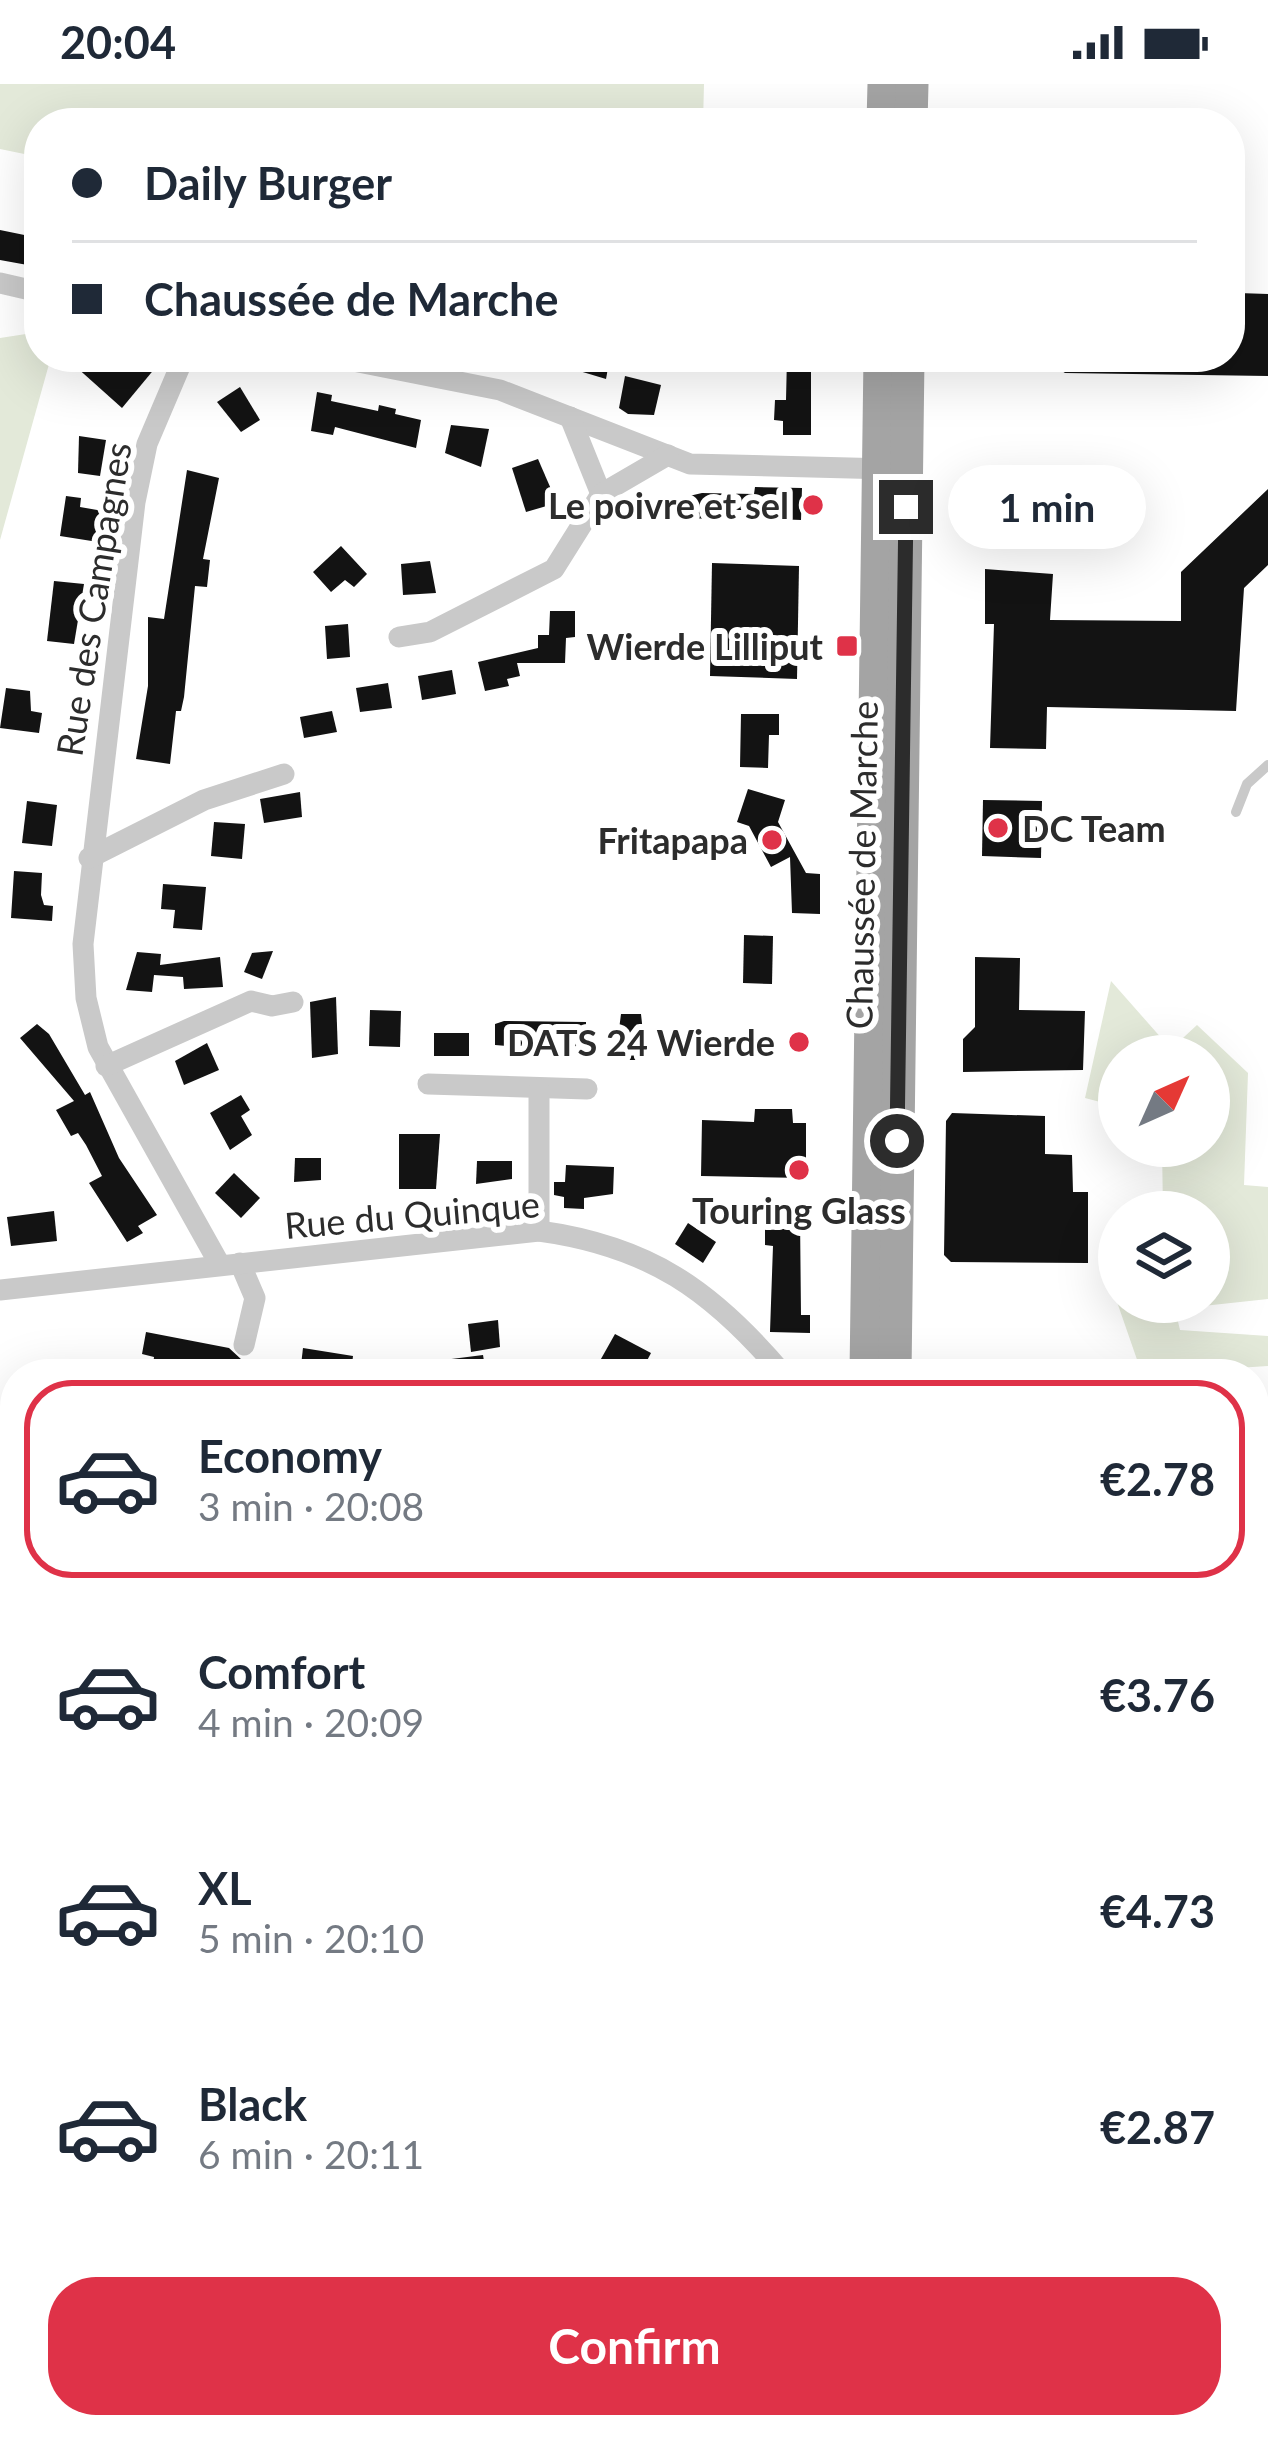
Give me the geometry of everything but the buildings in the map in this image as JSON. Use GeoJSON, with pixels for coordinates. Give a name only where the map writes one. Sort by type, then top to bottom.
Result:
{"type":"FeatureCollection","features":[{"type":"Feature","properties":{"kind":"main road","name":"Chaussée de Marche"},"geometry":{"type":"LineString","coordinates":[[882,372],[893,469],[895,1359]]}},
{"type":"Feature","properties":{"kind":"main road","name":"Chaussée de Marche"},"geometry":{"type":"LineString","coordinates":[[866,1359],[893,469],[906,372]]}},
{"type":"Feature","properties":{"kind":"street","name":"Rue des Campagnes"},"geometry":{"type":"LineString","coordinates":[[178,372],[147,444],[135,502],[82,944],[86,998],[106,1066],[255,1298],[244,1345]]}},
{"type":"Feature","properties":{"kind":"street"},"geometry":{"type":"LineString","coordinates":[[409,372],[500,390],[690,464],[893,469]]}},
{"type":"Feature","properties":{"kind":"street"},"geometry":{"type":"LineString","coordinates":[[570,417],[601,494]]}},
{"type":"Feature","properties":{"kind":"street"},"geometry":{"type":"LineString","coordinates":[[399,637],[430,632],[554,569],[601,494],[668,455]]}},
{"type":"Feature","properties":{"kind":"street"},"geometry":{"type":"LineString","coordinates":[[89,858],[204,800],[284,774]]}},
{"type":"Feature","properties":{"kind":"street"},"geometry":{"type":"LineString","coordinates":[[106,1066],[250,1001],[272,1006],[293,1002]]}},
{"type":"Feature","properties":{"kind":"street"},"geometry":{"type":"LineString","coordinates":[[428,1084],[587,1089]]}},
{"type":"Feature","properties":{"kind":"street"},"geometry":{"type":"LineString","coordinates":[[538,1231],[539,1089]]}},
{"type":"Feature","properties":{"kind":"street","name":"Rue du Quinque"},"geometry":{"type":"LineString","coordinates":[[0,1289],[538,1231],[595,1239],[656,1262],[711,1301],[768,1359]]}},
{"type":"Feature","properties":{"kind":"lane"},"geometry":{"type":"LineString","coordinates":[[1236,812],[1247,784],[1268,765]]}},
{"type":"Feature","properties":{"kind":"green space"},"geometry":{"type":"Polygon","coordinates":[[[0,84],[704,84],[703,108],[24,108],[24,154],[0,149],[0,84]]]}},
{"type":"Feature","properties":{"kind":"green space"},"geometry":{"type":"Polygon","coordinates":[[[24,334],[24,372],[47,372],[0,540],[0,338],[24,334]]]}},
{"type":"Feature","properties":{"kind":"green space"},"geometry":{"type":"Polygon","coordinates":[[[1111,981],[1159,1035],[1099,1035],[1111,981]]]}},
{"type":"Feature","properties":{"kind":"green space"},"geometry":{"type":"Polygon","coordinates":[[[1197,1025],[1208,1035],[1186,1035],[1197,1025]]]}},
{"type":"Feature","properties":{"kind":"green space"},"geometry":{"type":"Polygon","coordinates":[[[1098,1040],[1098,1101],[1085,1098],[1098,1040]]]}},
{"type":"Feature","properties":{"kind":"green space"},"geometry":{"type":"Polygon","coordinates":[[[1230,1056],[1248,1073],[1244,1185],[1268,1187],[1268,1299],[1230,1303],[1230,1191],[1163,1191],[1162,1167],[1230,1167],[1230,1056]]]}},
{"type":"Feature","properties":{"kind":"green space"},"geometry":{"type":"Polygon","coordinates":[[[1124,1323],[1178,1323],[1180,1330],[1268,1336],[1268,1359],[1137,1359],[1124,1323]]]}},
{"type":"Feature","properties":{"kind":"place","name":"Le poivre et sel"},"geometry":{"type":"Point","coordinates":[813,505]}},
{"type":"Feature","properties":{"kind":"place","name":"Wierde Lilliput"},"geometry":{"type":"Point","coordinates":[847,646]}},
{"type":"Feature","properties":{"kind":"place","name":"DC Team"},"geometry":{"type":"Point","coordinates":[998,828]}},
{"type":"Feature","properties":{"kind":"place","name":"Fritapapa"},"geometry":{"type":"Point","coordinates":[772,840]}},
{"type":"Feature","properties":{"kind":"place","name":"DATS 24 Wierde"},"geometry":{"type":"Point","coordinates":[799,1042]}},
{"type":"Feature","properties":{"kind":"place","name":"Touring Glass"},"geometry":{"type":"Point","coordinates":[799,1170]}},
{"type":"Feature","properties":{"kind":"route"},"geometry":{"type":"LineString","coordinates":[[897,1141],[906,507]]}}]}
